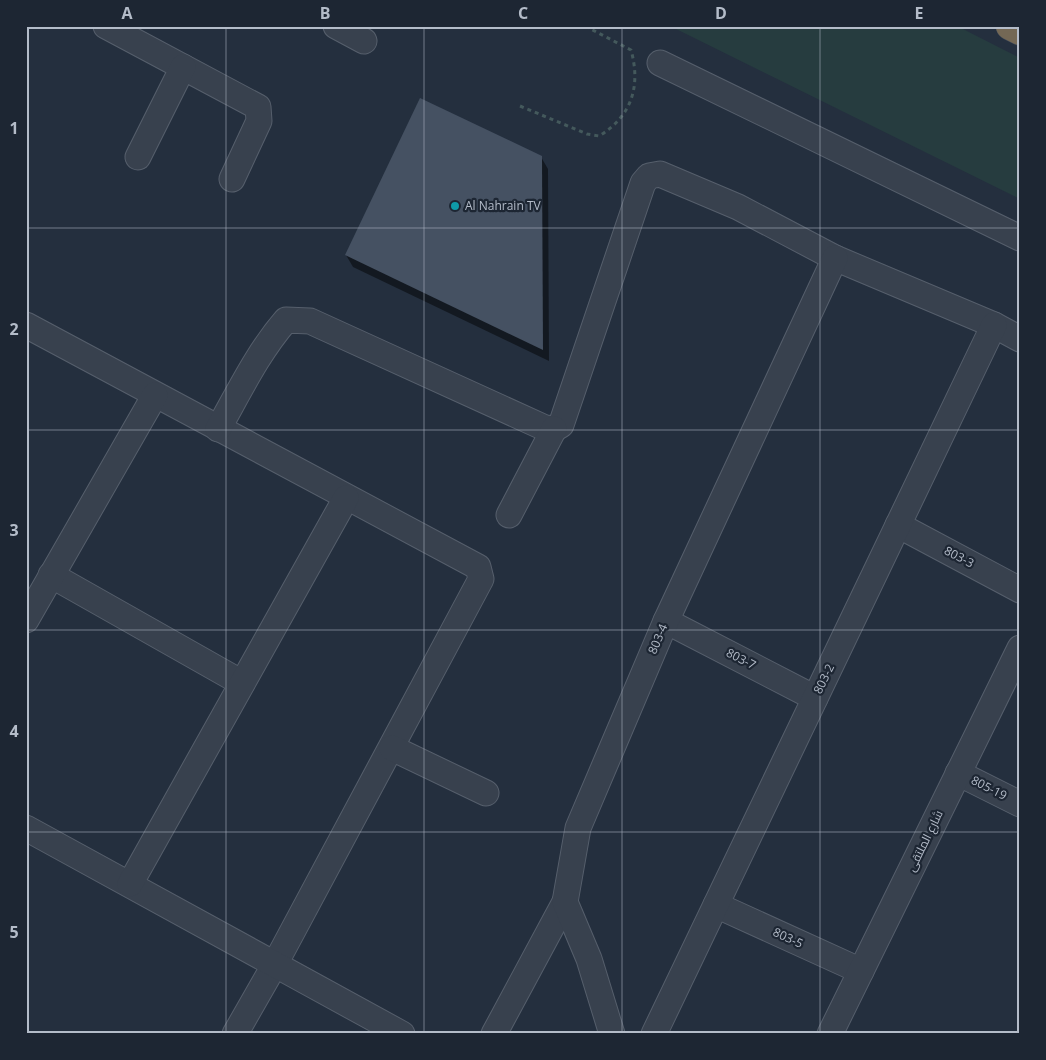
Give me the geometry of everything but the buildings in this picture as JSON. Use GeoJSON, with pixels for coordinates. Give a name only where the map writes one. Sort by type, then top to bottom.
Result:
{"type":"FeatureCollection","features":[{"type":"Feature","properties":{"kind":"highway"},"geometry":{"type":"LineString","coordinates":[[1010,26],[1020,31]]}},
{"type":"Feature","properties":{"kind":"street"},"geometry":{"type":"LineString","coordinates":[[106,26],[258,107],[258,121],[232,179]]}},
{"type":"Feature","properties":{"kind":"street"},"geometry":{"type":"LineString","coordinates":[[336,26],[364,41]]}},
{"type":"Feature","properties":{"kind":"street"},"geometry":{"type":"LineString","coordinates":[[660,63],[1020,238]]}},
{"type":"Feature","properties":{"kind":"street"},"geometry":{"type":"LineString","coordinates":[[138,157],[183,67]]}},
{"type":"Feature","properties":{"kind":"street"},"geometry":{"type":"LineString","coordinates":[[509,515],[554,429],[561,425],[640,193],[648,176],[660,174],[738,207],[835,258],[994,325],[1020,339]]}},
{"type":"Feature","properties":{"kind":"street","name":"803-4"},"geometry":{"type":"LineString","coordinates":[[565,902],[578,828],[666,621],[835,258]]}},
{"type":"Feature","properties":{"kind":"street"},"geometry":{"type":"LineString","coordinates":[[218,428],[273,334],[286,320],[310,322],[545,428],[554,429]]}},
{"type":"Feature","properties":{"kind":"street"},"geometry":{"type":"LineString","coordinates":[[26,325],[478,567],[481,579],[276,964],[235,1034]]}},
{"type":"Feature","properties":{"kind":"street","name":"803-2"},"geometry":{"type":"LineString","coordinates":[[654,1034],[994,325]]}},
{"type":"Feature","properties":{"kind":"street"},"geometry":{"type":"LineString","coordinates":[[26,620],[155,394]]}},
{"type":"Feature","properties":{"kind":"street"},"geometry":{"type":"LineString","coordinates":[[130,884],[346,498]]}},
{"type":"Feature","properties":{"kind":"street","name":"803-3"},"geometry":{"type":"LineString","coordinates":[[898,525],[1020,590]]}},
{"type":"Feature","properties":{"kind":"street"},"geometry":{"type":"LineString","coordinates":[[51,575],[242,683]]}},
{"type":"Feature","properties":{"kind":"street","name":"803-7"},"geometry":{"type":"LineString","coordinates":[[666,621],[816,698]]}},
{"type":"Feature","properties":{"kind":"street","name":"شارع الملتقى"},"geometry":{"type":"LineString","coordinates":[[830,1034],[1020,648]]}},
{"type":"Feature","properties":{"kind":"street"},"geometry":{"type":"LineString","coordinates":[[392,748],[486,793]]}},
{"type":"Feature","properties":{"kind":"street","name":"805-19"},"geometry":{"type":"LineString","coordinates":[[958,773],[1020,804]]}},
{"type":"Feature","properties":{"kind":"street"},"geometry":{"type":"LineString","coordinates":[[26,828],[402,1034]]}},
{"type":"Feature","properties":{"kind":"street"},"geometry":{"type":"LineString","coordinates":[[494,1034],[565,902]]}},
{"type":"Feature","properties":{"kind":"street"},"geometry":{"type":"LineString","coordinates":[[565,902],[589,959],[612,1034]]}},
{"type":"Feature","properties":{"kind":"street","name":"803-5"},"geometry":{"type":"LineString","coordinates":[[716,904],[861,971]]}},
{"type":"Feature","properties":{"kind":"path"},"geometry":{"type":"LineString","coordinates":[[520,106],[587,134],[599,136],[612,128],[624,113],[634,93],[636,65],[631,50],[585,26]]}},
{"type":"Feature","properties":{"kind":"green space"},"geometry":{"type":"Polygon","coordinates":[[[670,26],[957,26],[1020,58],[1020,199],[670,26]]]}},
{"type":"Feature","properties":{"kind":"place","name":"Al Nahrain TV"},"geometry":{"type":"Point","coordinates":[455,206]}}]}
